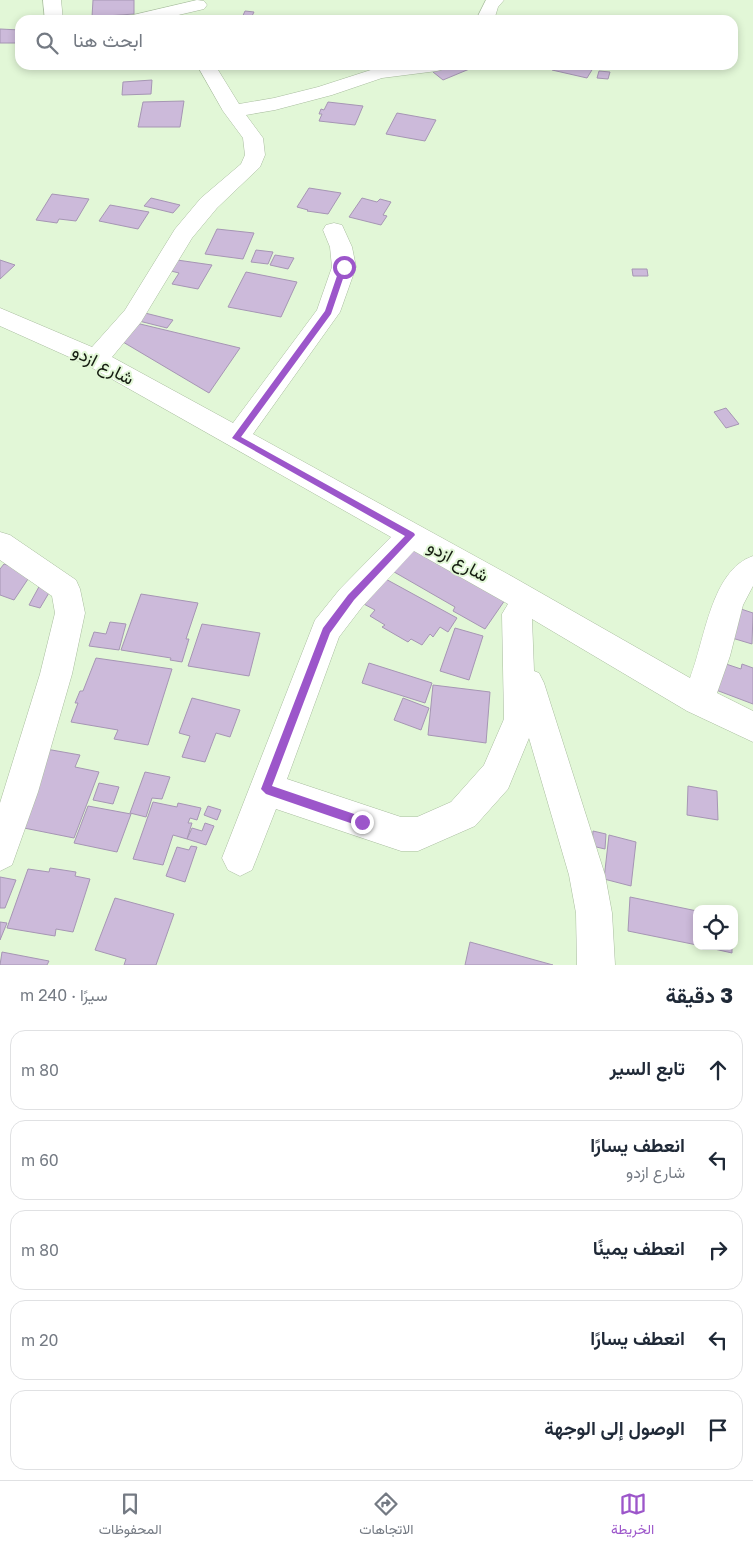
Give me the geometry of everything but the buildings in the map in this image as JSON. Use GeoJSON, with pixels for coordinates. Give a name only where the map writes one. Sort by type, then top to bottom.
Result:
{"type":"FeatureCollection","features":[{"type":"Feature","properties":{"kind":"street"},"geometry":{"type":"LineString","coordinates":[[52,0],[54,15]]}},
{"type":"Feature","properties":{"kind":"street"},"geometry":{"type":"LineString","coordinates":[[487,15],[490,6],[495,0]]}},
{"type":"Feature","properties":{"kind":"street"},"geometry":{"type":"LineString","coordinates":[[162,15],[199,8]]}},
{"type":"Feature","properties":{"kind":"street"},"geometry":{"type":"LineString","coordinates":[[96,359],[133,316],[183,234],[209,203],[250,167],[255,155],[253,138],[233,111],[209,70]]}},
{"type":"Feature","properties":{"kind":"street"},"geometry":{"type":"LineString","coordinates":[[233,111],[275,104],[324,92],[380,73],[409,70]]}},
{"type":"Feature","properties":{"kind":"street"},"geometry":{"type":"LineString","coordinates":[[236,438],[328,312],[344,267],[341,247],[334,230]]}},
{"type":"Feature","properties":{"kind":"street","name":"شارع ازدو"},"geometry":{"type":"LineString","coordinates":[[0,316],[96,359],[411,535],[510,600],[753,728]]}},
{"type":"Feature","properties":{"kind":"street"},"geometry":{"type":"LineString","coordinates":[[240,858],[326,630],[351,598],[411,535]]}},
{"type":"Feature","properties":{"kind":"street"},"geometry":{"type":"LineString","coordinates":[[0,544],[65,589],[70,614],[56,674],[22,792],[0,853]]}},
{"type":"Feature","properties":{"kind":"street"},"geometry":{"type":"LineString","coordinates":[[698,700],[716,649],[728,601],[742,574],[753,568]]}},
{"type":"Feature","properties":{"kind":"street"},"geometry":{"type":"LineString","coordinates":[[266,789],[401,834],[418,834],[463,814],[496,777],[520,719],[510,600]]}},
{"type":"Feature","properties":{"kind":"street"},"geometry":{"type":"LineString","coordinates":[[510,600],[523,665],[587,875],[594,913],[596,965]]}},
{"type":"Feature","properties":{"kind":"route"},"geometry":{"type":"LineString","coordinates":[[344,267],[328,312],[236,438],[411,535],[351,598],[326,630],[266,789],[362,822]]}}]}
